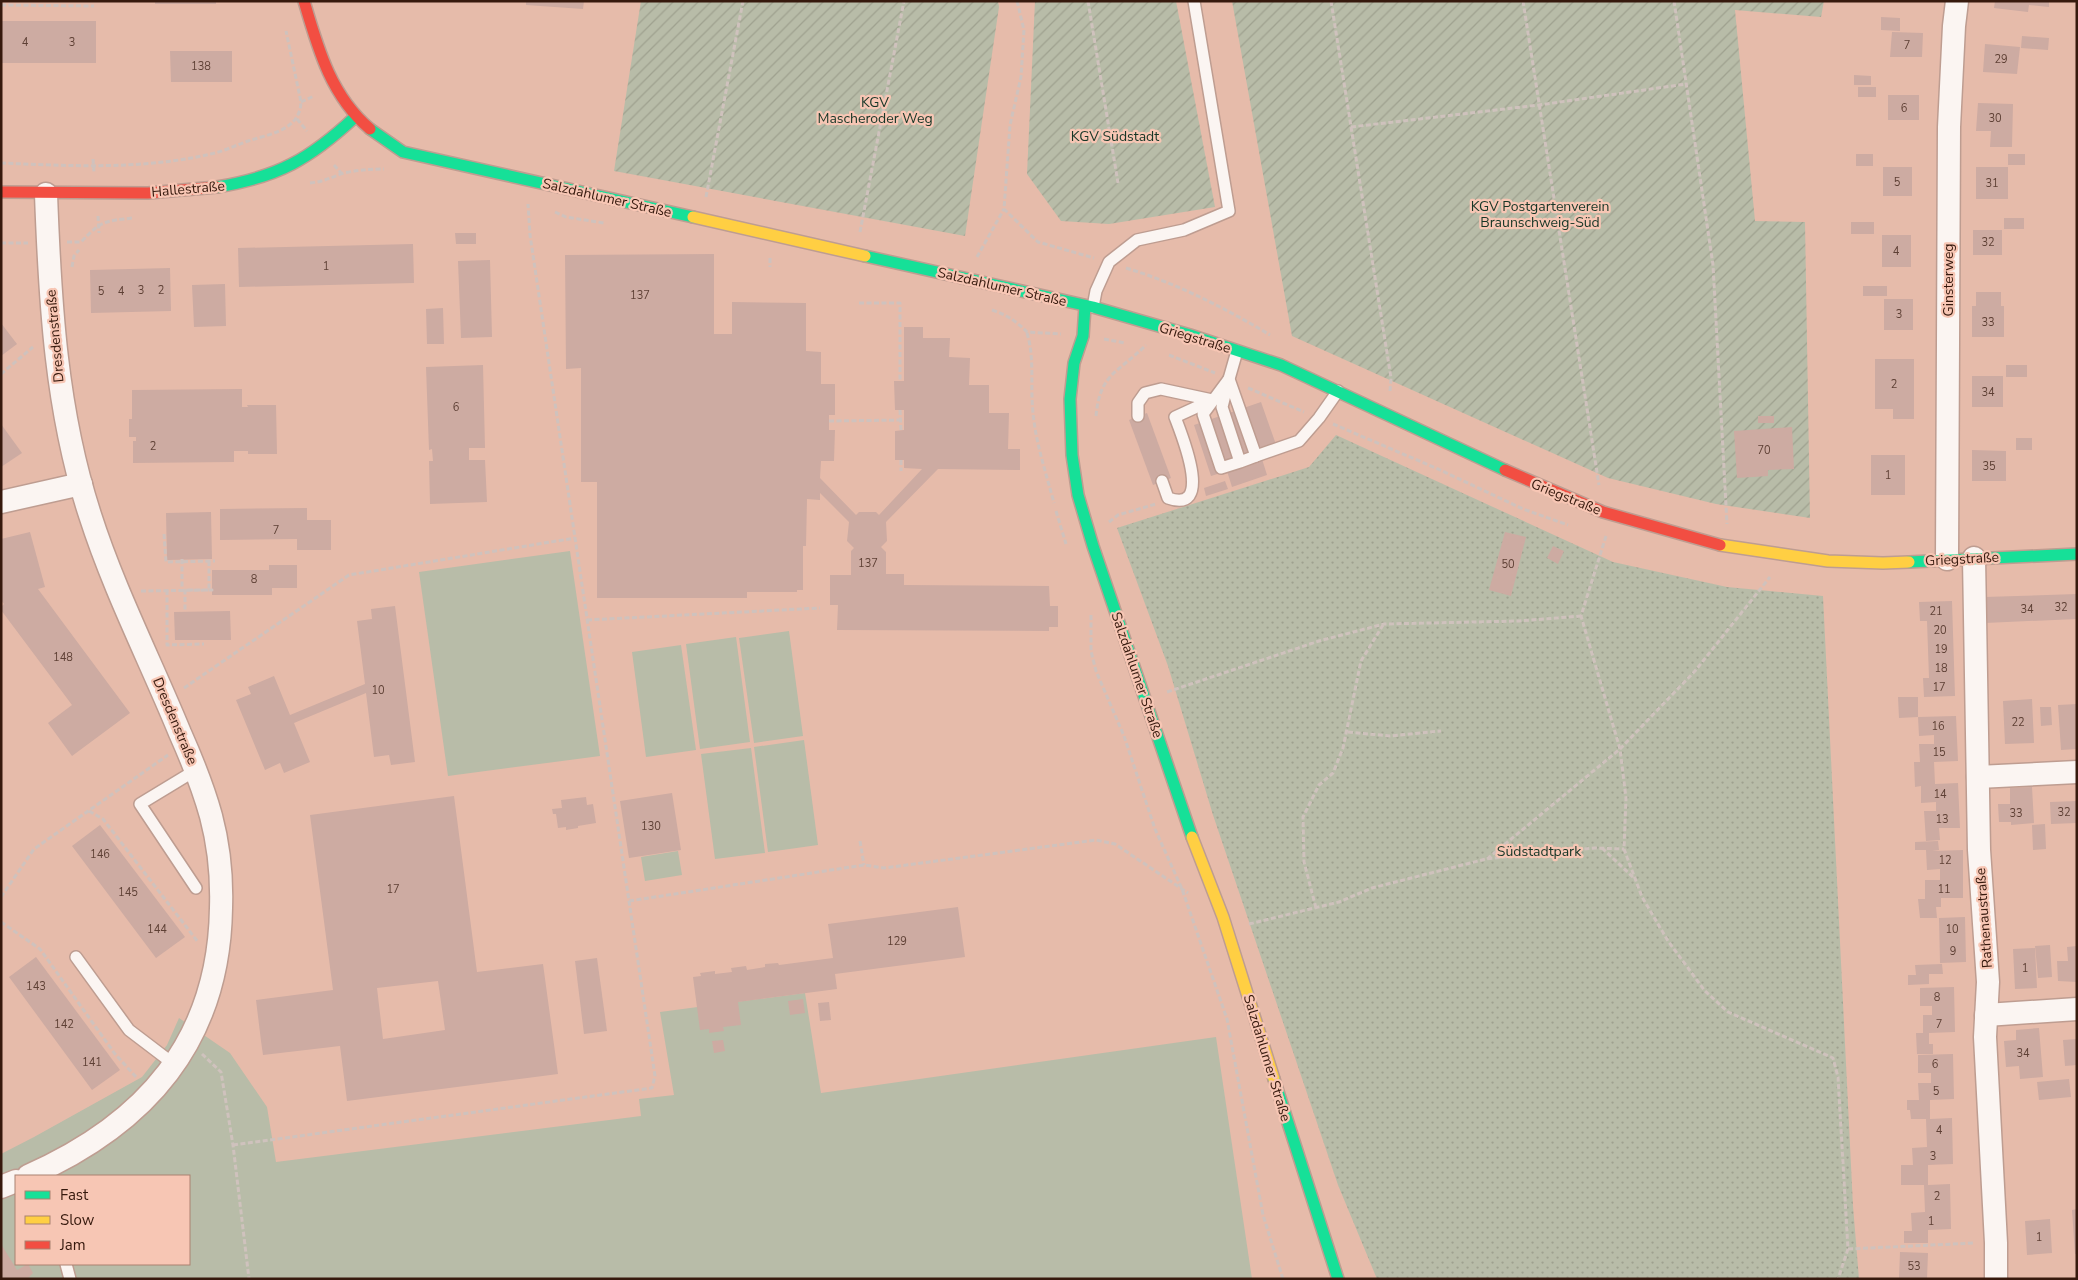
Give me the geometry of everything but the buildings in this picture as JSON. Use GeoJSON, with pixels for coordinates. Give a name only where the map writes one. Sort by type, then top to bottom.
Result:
{"type":"FeatureCollection","features":[{"type":"Feature","properties":{"kind":"main road","name":"Salzdahlumer Straße"},"geometry":{"type":"LineString","coordinates":[[304,1],[318,52],[333,88],[355,117],[378,138],[403,152],[1089,307],[1074,363],[1070,399],[1074,476],[1093,546],[1187,824],[1223,918],[1338,1279]]}},
{"type":"Feature","properties":{"kind":"main road","name":"Hallestraße"},"geometry":{"type":"LineString","coordinates":[[1,192],[46,194],[198,190],[255,179],[293,165],[312,155],[355,117]]}},
{"type":"Feature","properties":{"kind":"main road","name":"Griegstraße"},"geometry":{"type":"LineString","coordinates":[[1089,307],[1281,365],[1529,482],[1603,512],[1727,548],[1828,561],[1883,563],[2077,554]]}},
{"type":"Feature","properties":{"kind":"street","name":"Ginsterweg"},"geometry":{"type":"LineString","coordinates":[[1947,559],[1949,146],[1954,26],[1957,1]]}},
{"type":"Feature","properties":{"kind":"street","name":"Dresdenstraße"},"geometry":{"type":"LineString","coordinates":[[35,1175],[109,1131],[152,1093],[175,1064],[202,1015],[216,966],[221,918],[219,854],[212,818],[196,770],[126,610],[90,517],[64,417],[55,353],[46,194]]}},
{"type":"Feature","properties":{"kind":"street"},"geometry":{"type":"LineString","coordinates":[[1,502],[81,484]]}},
{"type":"Feature","properties":{"kind":"street","name":"Rathenaustraße"},"geometry":{"type":"LineString","coordinates":[[1974,558],[1979,850],[1988,982],[1985,1037],[1996,1242],[1996,1279]]}},
{"type":"Feature","properties":{"kind":"street"},"geometry":{"type":"LineString","coordinates":[[1978,777],[2077,772]]}},
{"type":"Feature","properties":{"kind":"street"},"geometry":{"type":"LineString","coordinates":[[1986,1015],[2077,1009]]}},
{"type":"Feature","properties":{"kind":"street"},"geometry":{"type":"LineString","coordinates":[[1,1188],[15,1181]]}},
{"type":"Feature","properties":{"kind":"lane"},"geometry":{"type":"LineString","coordinates":[[1089,307],[1109,262],[1137,240],[1184,230],[1229,211],[1194,1]]}},
{"type":"Feature","properties":{"kind":"lane"},"geometry":{"type":"LineString","coordinates":[[1237,351],[1222,407],[1240,462]]}},
{"type":"Feature","properties":{"kind":"lane"},"geometry":{"type":"LineString","coordinates":[[1229,379],[1203,414],[1221,468],[1299,441],[1319,418],[1338,391]]}},
{"type":"Feature","properties":{"kind":"lane"},"geometry":{"type":"LineString","coordinates":[[1229,379],[1256,456]]}},
{"type":"Feature","properties":{"kind":"lane"},"geometry":{"type":"LineString","coordinates":[[1138,416],[1138,403],[1146,393],[1161,389],[1212,400]]}},
{"type":"Feature","properties":{"kind":"lane"},"geometry":{"type":"LineString","coordinates":[[1162,482],[1168,498],[1174,500],[1184,499],[1193,488],[1193,474],[1176,417],[1212,400]]}},
{"type":"Feature","properties":{"kind":"lane"},"geometry":{"type":"LineString","coordinates":[[196,770],[140,804],[196,888]]}},
{"type":"Feature","properties":{"kind":"lane"},"geometry":{"type":"LineString","coordinates":[[76,957],[129,1030],[175,1064]]}},
{"type":"Feature","properties":{"kind":"lane"},"geometry":{"type":"LineString","coordinates":[[66,1265],[70,1279]]}},
{"type":"Feature","properties":{"kind":"path"},"geometry":{"type":"LineString","coordinates":[[703,220],[743,1]]}},
{"type":"Feature","properties":{"kind":"path"},"geometry":{"type":"LineString","coordinates":[[860,255],[859,238],[904,1]]}},
{"type":"Feature","properties":{"kind":"path"},"geometry":{"type":"LineString","coordinates":[[973,264],[1004,209],[1010,125],[1021,77],[1024,30],[1017,1]]}},
{"type":"Feature","properties":{"kind":"path"},"geometry":{"type":"LineString","coordinates":[[1088,1],[1118,183]]}},
{"type":"Feature","properties":{"kind":"path"},"geometry":{"type":"LineString","coordinates":[[1331,1],[1391,378],[1389,397]]}},
{"type":"Feature","properties":{"kind":"path"},"geometry":{"type":"LineString","coordinates":[[1523,1],[1603,512],[1606,539],[1581,616],[1620,749],[1626,798],[1624,848],[1642,897],[1668,941],[1705,991],[1728,1012],[1833,1058],[1838,1077],[1848,1249],[1838,1279]]}},
{"type":"Feature","properties":{"kind":"path"},"geometry":{"type":"LineString","coordinates":[[1674,1],[1713,265],[1727,527],[1718,524]]}},
{"type":"Feature","properties":{"kind":"path"},"geometry":{"type":"LineString","coordinates":[[1,5],[94,6]]}},
{"type":"Feature","properties":{"kind":"path"},"geometry":{"type":"LineString","coordinates":[[1,163],[93,165],[182,159],[216,153],[282,130],[297,119],[301,111],[286,28]]}},
{"type":"Feature","properties":{"kind":"path"},"geometry":{"type":"LineString","coordinates":[[1351,127],[1539,105],[1686,84]]}},
{"type":"Feature","properties":{"kind":"path"},"geometry":{"type":"LineString","coordinates":[[92,159],[93,165]]}},
{"type":"Feature","properties":{"kind":"path"},"geometry":{"type":"LineString","coordinates":[[325,181],[342,174],[363,169]]}},
{"type":"Feature","properties":{"kind":"path"},"geometry":{"type":"LineString","coordinates":[[233,1145],[652,1088],[655,1076],[530,235],[528,203]]}},
{"type":"Feature","properties":{"kind":"path"},"geometry":{"type":"LineString","coordinates":[[1004,209],[1038,242],[1151,275],[1226,310],[1269,335],[1274,340]]}},
{"type":"Feature","properties":{"kind":"path"},"geometry":{"type":"LineString","coordinates":[[1,243],[81,242],[98,225],[99,233]]}},
{"type":"Feature","properties":{"kind":"path"},"geometry":{"type":"LineString","coordinates":[[859,303],[900,303],[900,380]]}},
{"type":"Feature","properties":{"kind":"path"},"geometry":{"type":"LineString","coordinates":[[1026,332],[1032,348],[1033,412],[1040,456],[1067,546]]}},
{"type":"Feature","properties":{"kind":"path"},"geometry":{"type":"LineString","coordinates":[[33,337],[35,356]]}},
{"type":"Feature","properties":{"kind":"path"},"geometry":{"type":"LineString","coordinates":[[1,374],[34,346]]}},
{"type":"Feature","properties":{"kind":"path"},"geometry":{"type":"LineString","coordinates":[[900,410],[902,421],[900,430]]}},
{"type":"Feature","properties":{"kind":"path"},"geometry":{"type":"LineString","coordinates":[[829,421],[902,421]]}},
{"type":"Feature","properties":{"kind":"path"},"geometry":{"type":"LineString","coordinates":[[901,460],[901,471]]}},
{"type":"Feature","properties":{"kind":"path"},"geometry":{"type":"LineString","coordinates":[[1102,527],[1118,515],[1174,500]]}},
{"type":"Feature","properties":{"kind":"path"},"geometry":{"type":"LineString","coordinates":[[164,534],[166,562],[182,560],[215,561]]}},
{"type":"Feature","properties":{"kind":"path"},"geometry":{"type":"LineString","coordinates":[[167,700],[349,575],[575,538]]}},
{"type":"Feature","properties":{"kind":"path"},"geometry":{"type":"LineString","coordinates":[[182,560],[185,612]]}},
{"type":"Feature","properties":{"kind":"path"},"geometry":{"type":"LineString","coordinates":[[138,591],[209,590],[209,561]]}},
{"type":"Feature","properties":{"kind":"path"},"geometry":{"type":"LineString","coordinates":[[1486,859],[1620,749],[1695,671],[1771,575]]}},
{"type":"Feature","properties":{"kind":"path"},"geometry":{"type":"LineString","coordinates":[[166,590],[167,645],[204,644]]}},
{"type":"Feature","properties":{"kind":"path"},"geometry":{"type":"LineString","coordinates":[[1089,606],[1091,651],[1096,671],[1124,736],[1155,830],[1182,889],[1227,1019],[1263,1215],[1283,1279]]}},
{"type":"Feature","properties":{"kind":"path"},"geometry":{"type":"LineString","coordinates":[[587,620],[820,608]]}},
{"type":"Feature","properties":{"kind":"path"},"geometry":{"type":"LineString","coordinates":[[1145,700],[1319,641],[1384,624],[1519,621],[1581,616]]}},
{"type":"Feature","properties":{"kind":"path"},"geometry":{"type":"LineString","coordinates":[[1316,908],[1304,862],[1303,817],[1319,786],[1333,773],[1348,732],[1360,661],[1384,624]]}},
{"type":"Feature","properties":{"kind":"path"},"geometry":{"type":"LineString","coordinates":[[1348,732],[1390,736],[1441,731]]}},
{"type":"Feature","properties":{"kind":"path"},"geometry":{"type":"LineString","coordinates":[[1,897],[34,849],[172,752]]}},
{"type":"Feature","properties":{"kind":"path"},"geometry":{"type":"LineString","coordinates":[[89,811],[103,819],[216,966]]}},
{"type":"Feature","properties":{"kind":"path"},"geometry":{"type":"LineString","coordinates":[[629,901],[864,865],[884,868],[1096,840],[1115,844],[1196,898]]}},
{"type":"Feature","properties":{"kind":"path"},"geometry":{"type":"LineString","coordinates":[[860,841],[864,865]]}},
{"type":"Feature","properties":{"kind":"path"},"geometry":{"type":"LineString","coordinates":[[1223,918],[1235,925],[1246,925],[1339,902],[1372,888],[1486,859],[1602,848],[1624,848]]}},
{"type":"Feature","properties":{"kind":"path"},"geometry":{"type":"LineString","coordinates":[[1602,848],[1636,879]]}},
{"type":"Feature","properties":{"kind":"path"},"geometry":{"type":"LineString","coordinates":[[1,922],[40,949],[115,1054],[152,1093]]}},
{"type":"Feature","properties":{"kind":"path"},"geometry":{"type":"LineString","coordinates":[[189,1041],[221,1072],[233,1145],[249,1279]]}},
{"type":"Feature","properties":{"kind":"path"},"geometry":{"type":"LineString","coordinates":[[1848,1249],[1996,1242]]}},
{"type":"Feature","properties":{"kind":"green space","name":"KGV Mascheroder Weg"},"geometry":{"type":"Polygon","coordinates":[[[641,1],[998,1],[999,7],[965,236],[614,171],[641,1]]]}},
{"type":"Feature","properties":{"kind":"green space","name":"KGV Südstadt"},"geometry":{"type":"Polygon","coordinates":[[[1035,1],[1176,1],[1215,207],[1109,224],[1061,221],[1027,174],[1035,1]]]}},
{"type":"Feature","properties":{"kind":"green space","name":"KGV Postgartenverein Braunschweig-Süd"},"geometry":{"type":"Polygon","coordinates":[[[1232,1],[1824,1],[1821,17],[1735,10],[1755,221],[1805,222],[1810,518],[1716,504],[1608,478],[1292,336],[1232,1]]]}},
{"type":"Feature","properties":{"kind":"green space","name":"Südstadtpark"},"geometry":{"type":"Polygon","coordinates":[[[1336,435],[1613,562],[1727,587],[1823,596],[1853,1206],[1859,1279],[1377,1279],[1338,1185],[1213,815],[1168,666],[1117,528],[1309,467],[1336,435]]]}},
{"type":"Feature","properties":{"kind":"green space"},"geometry":{"type":"Polygon","coordinates":[[[570,551],[600,756],[448,776],[419,572],[570,551]]]}},
{"type":"Feature","properties":{"kind":"green space"},"geometry":{"type":"Polygon","coordinates":[[[789,631],[803,736],[754,743],[739,638],[789,631]]]}},
{"type":"Feature","properties":{"kind":"green space"},"geometry":{"type":"Polygon","coordinates":[[[736,637],[750,742],[700,749],[686,644],[736,637]]]}},
{"type":"Feature","properties":{"kind":"green space"},"geometry":{"type":"Polygon","coordinates":[[[681,645],[696,750],[646,757],[632,652],[681,645]]]}},
{"type":"Feature","properties":{"kind":"green space"},"geometry":{"type":"Polygon","coordinates":[[[804,740],[818,845],[768,852],[754,747],[804,740]]]}},
{"type":"Feature","properties":{"kind":"green space"},"geometry":{"type":"Polygon","coordinates":[[[751,748],[765,853],[715,859],[701,754],[751,748]]]}},
{"type":"Feature","properties":{"kind":"green space"},"geometry":{"type":"Polygon","coordinates":[[[678,851],[682,875],[645,881],[641,857],[678,851]]]}},
{"type":"Feature","properties":{"kind":"green space"},"geometry":{"type":"Polygon","coordinates":[[[805,993],[821,1093],[1216,1037],[1252,1279],[1,1279],[1,1154],[142,1077],[167,1045],[179,1018],[230,1053],[267,1107],[276,1162],[641,1116],[639,1099],[674,1095],[660,1012],[805,993]]]}},
{"type":"Feature","properties":{"kind":"traffic: fast"},"geometry":{"type":"LineString","coordinates":[[217,187],[258,178],[292,164],[323,144],[355,117]]}},
{"type":"Feature","properties":{"kind":"traffic: fast"},"geometry":{"type":"LineString","coordinates":[[370,129],[403,152],[693,217]]}},
{"type":"Feature","properties":{"kind":"traffic: fast"},"geometry":{"type":"LineString","coordinates":[[865,256],[1093,307],[1190,335],[1281,365],[1505,470]]}},
{"type":"Feature","properties":{"kind":"traffic: fast"},"geometry":{"type":"LineString","coordinates":[[1085,306],[1083,336],[1074,363],[1070,399],[1072,455],[1078,495],[1093,546],[1192,837]]}},
{"type":"Feature","properties":{"kind":"traffic: fast"},"geometry":{"type":"LineString","coordinates":[[1909,562],[2077,554]]}},
{"type":"Feature","properties":{"kind":"traffic: fast"},"geometry":{"type":"LineString","coordinates":[[1274,1079],[1338,1279]]}},
{"type":"Feature","properties":{"kind":"traffic: slow"},"geometry":{"type":"LineString","coordinates":[[693,217],[865,256]]}},
{"type":"Feature","properties":{"kind":"traffic: slow"},"geometry":{"type":"LineString","coordinates":[[1720,545],[1828,561],[1909,562]]}},
{"type":"Feature","properties":{"kind":"traffic: slow"},"geometry":{"type":"LineString","coordinates":[[1192,837],[1223,917],[1274,1079]]}},
{"type":"Feature","properties":{"kind":"traffic: jam"},"geometry":{"type":"LineString","coordinates":[[304,1],[321,54],[336,87],[345,102],[370,129]]}},
{"type":"Feature","properties":{"kind":"traffic: jam"},"geometry":{"type":"LineString","coordinates":[[1,192],[148,193],[217,187]]}},
{"type":"Feature","properties":{"kind":"traffic: jam"},"geometry":{"type":"LineString","coordinates":[[1505,470],[1603,512],[1720,545]]}}]}
